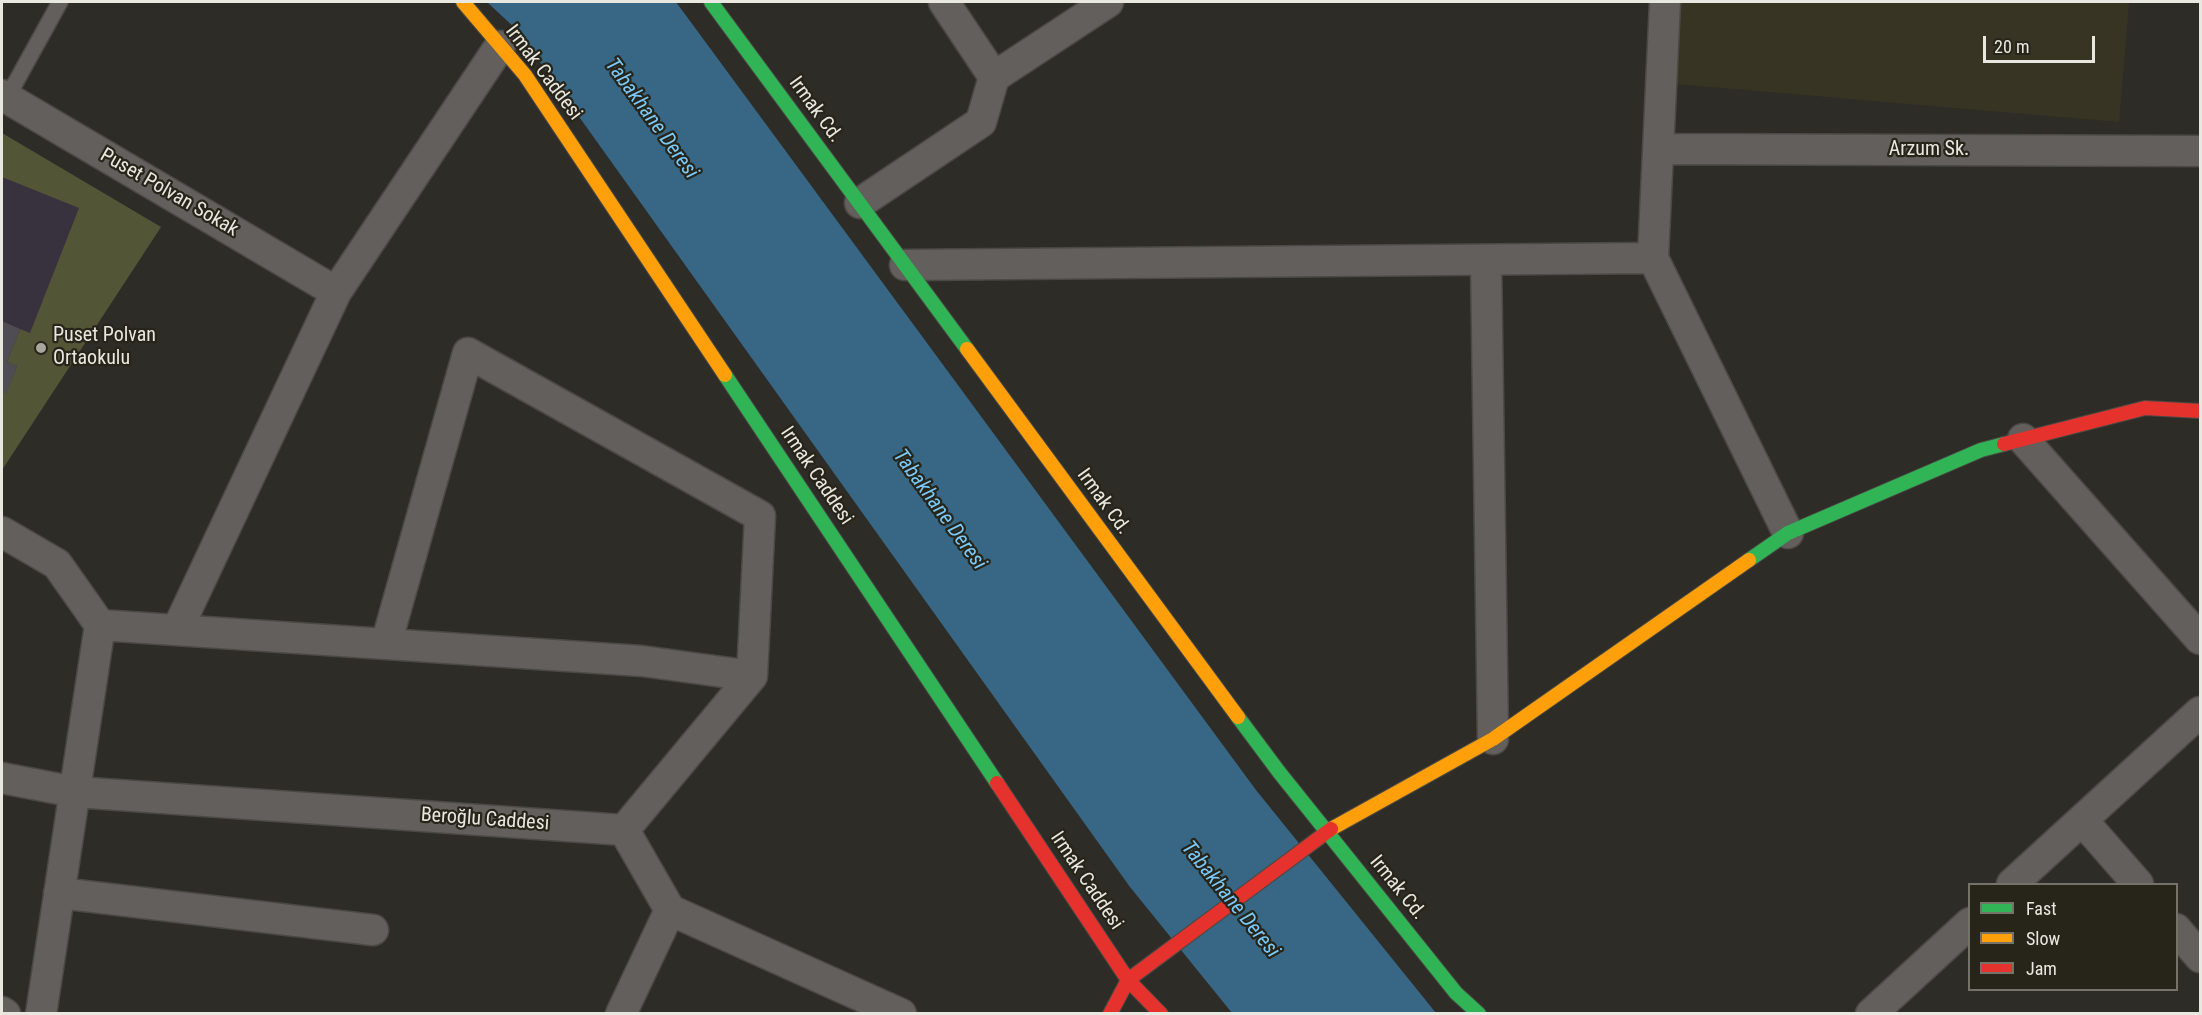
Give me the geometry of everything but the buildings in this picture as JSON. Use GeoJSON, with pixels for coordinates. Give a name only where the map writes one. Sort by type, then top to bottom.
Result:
{"type":"FeatureCollection","features":[{"type":"Feature","properties":{"kind":"street","name":"Irmak Caddesi"},"geometry":{"type":"LineString","coordinates":[[463,2],[525,75],[1128,980]]}},
{"type":"Feature","properties":{"kind":"street","name":"Irmak Cd."},"geometry":{"type":"LineString","coordinates":[[711,2],[1279,772],[1456,993],[1479,1014]]}},
{"type":"Feature","properties":{"kind":"street"},"geometry":{"type":"LineString","coordinates":[[944,2],[994,77]]}},
{"type":"Feature","properties":{"kind":"street"},"geometry":{"type":"LineString","coordinates":[[860,203],[981,122],[994,77],[1108,2]]}},
{"type":"Feature","properties":{"kind":"street"},"geometry":{"type":"LineString","coordinates":[[1665,2],[1653,258],[1788,533]]}},
{"type":"Feature","properties":{"kind":"street"},"geometry":{"type":"LineString","coordinates":[[177,630],[336,292],[500,46]]}},
{"type":"Feature","properties":{"kind":"street","name":"Puset Polvan Sokak"},"geometry":{"type":"LineString","coordinates":[[4,96],[336,292]]}},
{"type":"Feature","properties":{"kind":"street","name":"Arzum Sk."},"geometry":{"type":"LineString","coordinates":[[1658,149],[2200,151]]}},
{"type":"Feature","properties":{"kind":"street"},"geometry":{"type":"LineString","coordinates":[[905,265],[1653,258]]}},
{"type":"Feature","properties":{"kind":"street"},"geometry":{"type":"LineString","coordinates":[[1486,260],[1492,739]]}},
{"type":"Feature","properties":{"kind":"street"},"geometry":{"type":"LineString","coordinates":[[386,644],[468,353],[760,516],[752,676],[624,830],[670,910],[901,1014]]}},
{"type":"Feature","properties":{"kind":"street"},"geometry":{"type":"LineString","coordinates":[[1110,1014],[1128,980],[1326,832],[1492,739],[1788,533],[1981,450],[2145,408],[2200,411]]}},
{"type":"Feature","properties":{"kind":"street"},"geometry":{"type":"LineString","coordinates":[[2023,439],[2200,639]]}},
{"type":"Feature","properties":{"kind":"street"},"geometry":{"type":"LineString","coordinates":[[2,532],[57,564],[100,626],[41,1014]]}},
{"type":"Feature","properties":{"kind":"street"},"geometry":{"type":"LineString","coordinates":[[100,626],[642,661],[752,676]]}},
{"type":"Feature","properties":{"kind":"street"},"geometry":{"type":"LineString","coordinates":[[2014,883],[2200,712]]}},
{"type":"Feature","properties":{"kind":"street","name":"Beroğlu Caddesi"},"geometry":{"type":"LineString","coordinates":[[2,778],[75,792],[624,830]]}},
{"type":"Feature","properties":{"kind":"street"},"geometry":{"type":"LineString","coordinates":[[2082,820],[2136,883]]}},
{"type":"Feature","properties":{"kind":"street"},"geometry":{"type":"LineString","coordinates":[[59,893],[374,930]]}},
{"type":"Feature","properties":{"kind":"street"},"geometry":{"type":"LineString","coordinates":[[621,1014],[670,910]]}},
{"type":"Feature","properties":{"kind":"street"},"geometry":{"type":"LineString","coordinates":[[1871,1014],[1968,925]]}},
{"type":"Feature","properties":{"kind":"street"},"geometry":{"type":"LineString","coordinates":[[2178,931],[2200,957]]}},
{"type":"Feature","properties":{"kind":"street"},"geometry":{"type":"LineString","coordinates":[[1128,980],[1161,1014]]}},
{"type":"Feature","properties":{"kind":"lane"},"geometry":{"type":"LineString","coordinates":[[4,96],[60,2]]}},
{"type":"Feature","properties":{"kind":"shaded area"},"geometry":{"type":"Polygon","coordinates":[[[1672,2],[2129,2],[2119,122],[1665,83],[1672,2]]]}},
{"type":"Feature","properties":{"kind":"shaded area","name":"Puset Polvan Ortaokulu"},"geometry":{"type":"Polygon","coordinates":[[[2,133],[161,227],[2,470],[2,133]]]}},
{"type":"Feature","properties":{"kind":"green space","name":"Puset Polvan Ortaokulu"},"geometry":{"type":"Polygon","coordinates":[[[2,133],[161,227],[2,470],[2,392],[6,393],[17,366],[7,362],[20,329],[30,333],[79,208],[2,177],[2,133]]]}},
{"type":"Feature","properties":{"kind":"water","name":"Tabakhane Deresi"},"geometry":{"type":"Polygon","coordinates":[[[487,2],[676,2],[1256,790],[1436,1013],[1232,1013],[1130,887],[517,30],[487,2]]]}},
{"type":"Feature","properties":{"kind":"traffic: fast"},"geometry":{"type":"LineString","coordinates":[[711,2],[967,349]]}},
{"type":"Feature","properties":{"kind":"traffic: fast"},"geometry":{"type":"LineString","coordinates":[[725,375],[997,783]]}},
{"type":"Feature","properties":{"kind":"traffic: fast"},"geometry":{"type":"LineString","coordinates":[[1749,560],[1788,533],[1981,450],[2004,444]]}},
{"type":"Feature","properties":{"kind":"traffic: fast"},"geometry":{"type":"LineString","coordinates":[[1238,717],[1279,772],[1456,993],[1479,1014]]}},
{"type":"Feature","properties":{"kind":"traffic: slow"},"geometry":{"type":"LineString","coordinates":[[463,2],[525,75],[725,375]]}},
{"type":"Feature","properties":{"kind":"traffic: slow"},"geometry":{"type":"LineString","coordinates":[[967,349],[1238,717]]}},
{"type":"Feature","properties":{"kind":"traffic: slow"},"geometry":{"type":"LineString","coordinates":[[1331,829],[1493,739],[1749,560]]}},
{"type":"Feature","properties":{"kind":"traffic: jam"},"geometry":{"type":"LineString","coordinates":[[2004,444],[2145,408],[2200,411]]}},
{"type":"Feature","properties":{"kind":"traffic: jam"},"geometry":{"type":"LineString","coordinates":[[997,783],[1128,980],[1161,1014]]}},
{"type":"Feature","properties":{"kind":"traffic: jam"},"geometry":{"type":"LineString","coordinates":[[1110,1014],[1128,980],[1331,829]]}},
{"type":"Feature","properties":{"kind":"place","name":"Puset Polvan Ortaokulu"},"geometry":{"type":"Point","coordinates":[41,348]}}]}
